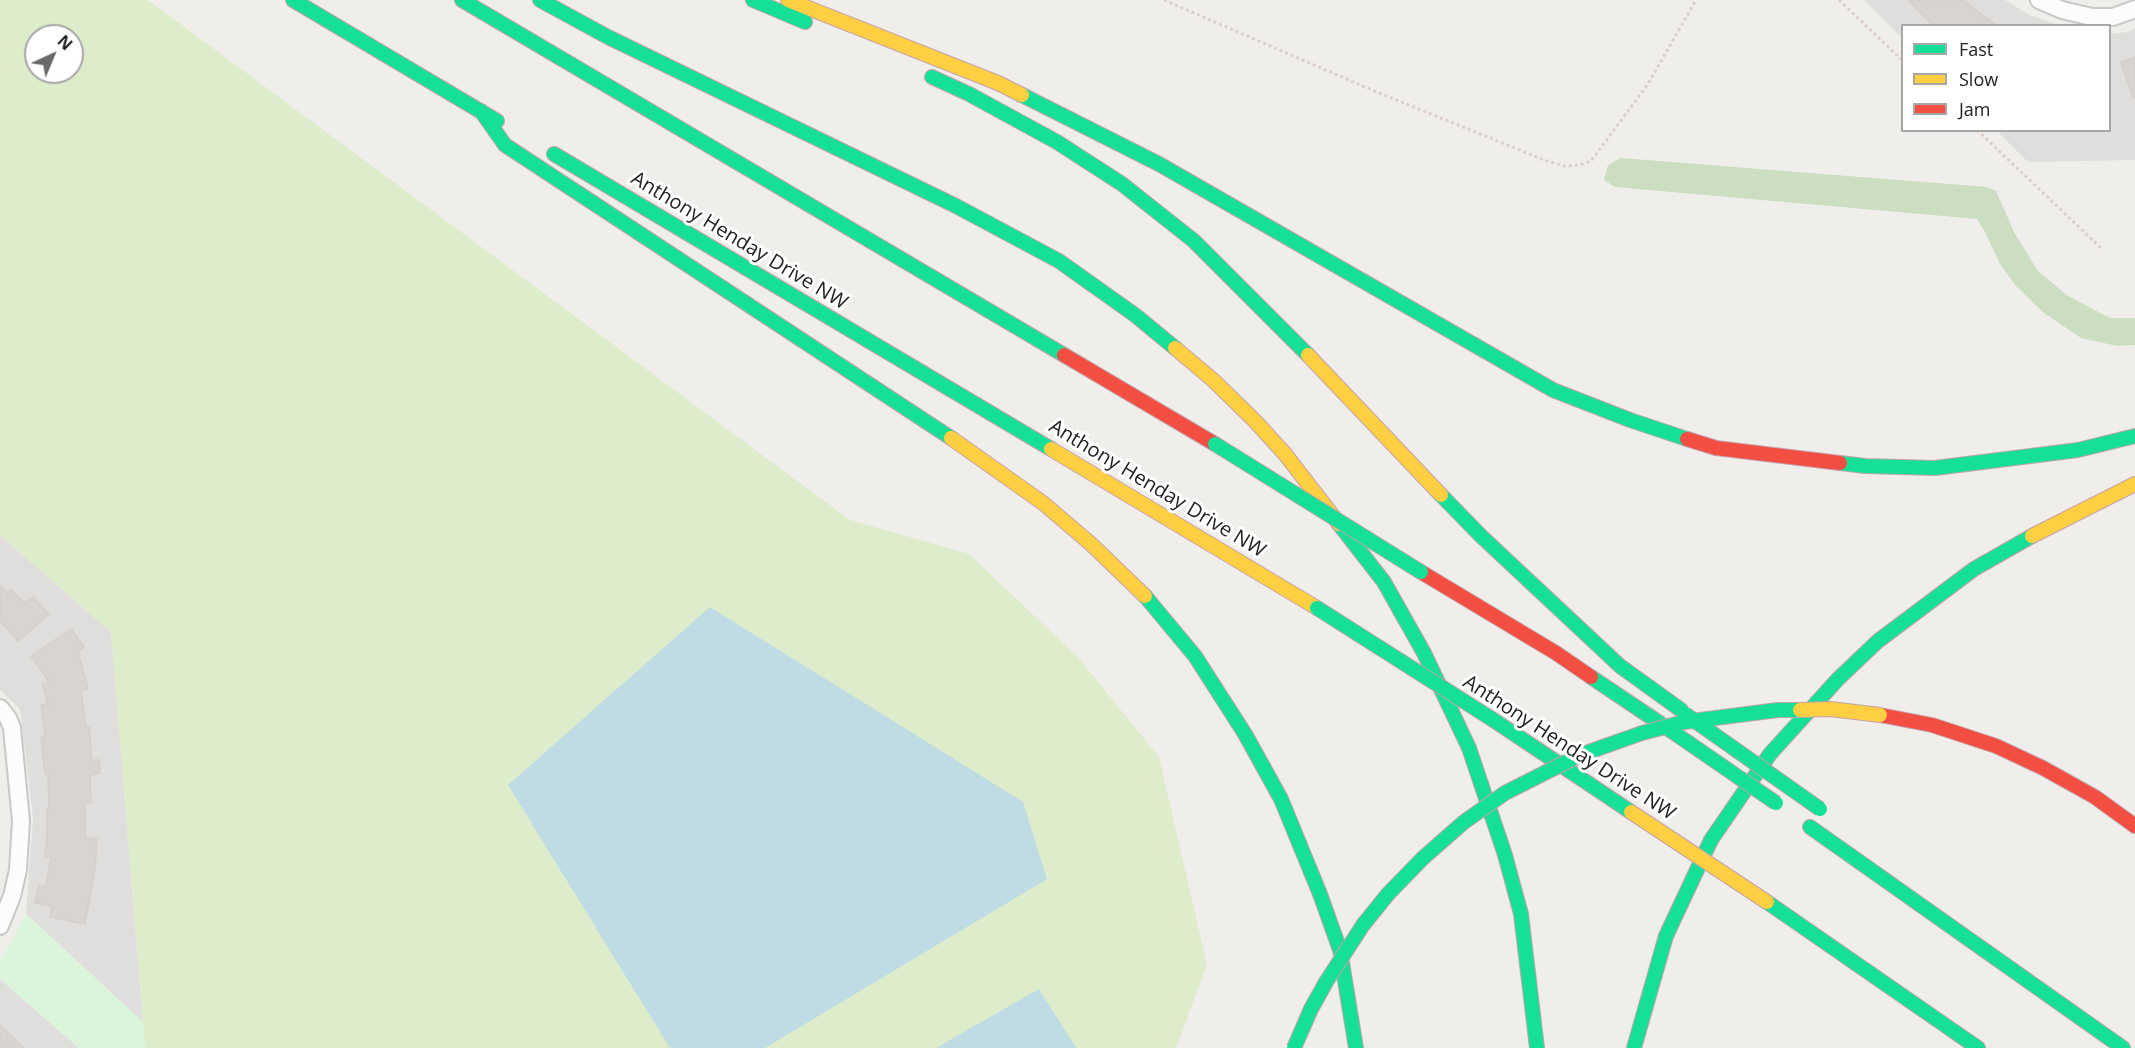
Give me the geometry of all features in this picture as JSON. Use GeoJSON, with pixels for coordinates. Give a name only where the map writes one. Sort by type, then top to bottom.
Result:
{"type":"FeatureCollection","features":[{"type":"Feature","properties":{"kind":"highway"},"geometry":{"type":"LineString","coordinates":[[293,0],[511,129]]}},
{"type":"Feature","properties":{"kind":"highway"},"geometry":{"type":"LineString","coordinates":[[462,0],[1215,444],[1556,653],[1801,820],[2122,1048]]}},
{"type":"Feature","properties":{"kind":"highway"},"geometry":{"type":"LineString","coordinates":[[540,0],[618,42],[946,201],[1059,261],[1135,315],[1213,380],[1255,420],[1285,454],[1384,582],[1424,653],[1469,748],[1502,845],[1521,914],[1538,1048]]}},
{"type":"Feature","properties":{"kind":"highway"},"geometry":{"type":"LineString","coordinates":[[753,0],[815,26]]}},
{"type":"Feature","properties":{"kind":"highway"},"geometry":{"type":"LineString","coordinates":[[788,0],[998,83],[1089,127],[1159,164],[1553,390],[1630,420],[1716,448],[1865,466],[1935,468],[2078,450],[2135,436]]}},
{"type":"Feature","properties":{"kind":"highway"},"geometry":{"type":"LineString","coordinates":[[918,71],[969,94],[1057,142],[1122,184],[1194,241],[1263,308],[1481,536],[1620,666],[1824,813]]}},
{"type":"Feature","properties":{"kind":"highway"},"geometry":{"type":"LineString","coordinates":[[481,111],[505,145],[980,457],[1043,503],[1091,544],[1150,601],[1195,656],[1245,734],[1281,799],[1320,894],[1340,951],[1356,1048]]}},
{"type":"Feature","properties":{"kind":"highway","name":"Anthony Henday Drive NW"},"geometry":{"type":"LineString","coordinates":[[542,147],[1317,608],[1495,721],[1767,902],[1978,1048]]}},
{"type":"Feature","properties":{"kind":"highway"},"geometry":{"type":"LineString","coordinates":[[1634,1048],[1666,936],[1711,840],[1770,754],[1803,716],[1878,641],[1974,569],[2044,529],[2135,483]]}},
{"type":"Feature","properties":{"kind":"highway"},"geometry":{"type":"LineString","coordinates":[[1294,1048],[1326,982],[1363,925],[1388,894],[1423,858],[1464,822],[1505,793],[1580,755],[1642,733],[1684,722],[1778,710],[1830,709],[1880,715],[1932,725],[1996,747],[2043,768],[2095,797],[2135,826]]}},
{"type":"Feature","properties":{"kind":"highway"},"geometry":{"type":"LineString","coordinates":[[1961,917],[2031,982]]}},
{"type":"Feature","properties":{"kind":"highway"},"geometry":{"type":"LineString","coordinates":[[1849,957],[1955,1048]]}},
{"type":"Feature","properties":{"kind":"street"},"geometry":{"type":"LineString","coordinates":[[2040,0],[2062,10],[2092,17],[2113,16],[2135,9]]}},
{"type":"Feature","properties":{"kind":"street"},"geometry":{"type":"LineString","coordinates":[[0,708],[12,728],[21,821],[18,870],[12,897],[0,926]]}},
{"type":"Feature","properties":{"kind":"path"},"geometry":{"type":"LineString","coordinates":[[1164,0],[1372,90],[1564,166],[1591,161],[1648,84],[1696,0]]}},
{"type":"Feature","properties":{"kind":"path"},"geometry":{"type":"LineString","coordinates":[[1839,0],[1901,59]]}},
{"type":"Feature","properties":{"kind":"path"},"geometry":{"type":"LineString","coordinates":[[1979,132],[2101,248]]}},
{"type":"Feature","properties":{"kind":"shaded area"},"geometry":{"type":"Polygon","coordinates":[[[1864,0],[2005,0],[2029,15],[2056,24],[1901,24],[1901,37],[1864,0]]]}},
{"type":"Feature","properties":{"kind":"shaded area"},"geometry":{"type":"Polygon","coordinates":[[[2135,28],[2135,160],[2028,162],[1998,132],[2111,132],[2111,34],[2128,32],[2135,28]]]}},
{"type":"Feature","properties":{"kind":"shaded area"},"geometry":{"type":"Polygon","coordinates":[[[0,535],[111,632],[143,1022],[26,914],[33,818],[20,709],[0,690],[0,535]]]}},
{"type":"Feature","properties":{"kind":"shaded area"},"geometry":{"type":"Polygon","coordinates":[[[0,979],[79,1048],[0,1048],[0,979]]]}},
{"type":"Feature","properties":{"kind":"green space"},"geometry":{"type":"Polygon","coordinates":[[[0,0],[146,0],[152,3],[850,520],[969,554],[1077,656],[1159,757],[1207,965],[1176,1048],[145,1048],[111,632],[0,535],[0,0]]]}},
{"type":"Feature","properties":{"kind":"green space"},"geometry":{"type":"Polygon","coordinates":[[[1621,158],[1987,187],[1996,191],[2014,232],[2038,271],[2068,296],[2110,318],[2135,318],[2135,345],[2117,346],[2081,338],[2044,313],[2016,286],[2000,264],[1977,219],[1615,187],[1604,180],[1608,165],[1621,158]]]}},
{"type":"Feature","properties":{"kind":"green space"},"geometry":{"type":"Polygon","coordinates":[[[26,914],[143,1022],[145,1048],[79,1048],[0,979],[0,962],[26,914]]]}},
{"type":"Feature","properties":{"kind":"water"},"geometry":{"type":"Polygon","coordinates":[[[710,607],[1023,802],[1047,879],[765,1048],[670,1048],[508,785],[710,607]]]}},
{"type":"Feature","properties":{"kind":"water"},"geometry":{"type":"Polygon","coordinates":[[[1039,989],[1076,1048],[936,1048],[1039,989]]]}},
{"type":"Feature","properties":{"kind":"building"},"geometry":{"type":"Polygon","coordinates":[[[1908,0],[1963,0],[1994,24],[1932,24],[1908,0]]]}},
{"type":"Feature","properties":{"kind":"building"},"geometry":{"type":"Polygon","coordinates":[[[2135,57],[2135,98],[2133,98],[2121,62],[2135,57]]]}},
{"type":"Feature","properties":{"kind":"building"},"geometry":{"type":"Polygon","coordinates":[[[0,586],[8,593],[11,590],[25,603],[33,597],[49,614],[18,641],[0,621],[0,586]]]}},
{"type":"Feature","properties":{"kind":"building"},"geometry":{"type":"Polygon","coordinates":[[[71,629],[84,647],[78,652],[88,689],[81,691],[86,727],[89,727],[92,760],[99,760],[100,773],[90,775],[91,803],[85,803],[85,838],[97,839],[95,868],[85,924],[50,917],[52,906],[35,903],[39,885],[46,887],[51,857],[45,857],[47,809],[49,809],[48,774],[45,774],[41,737],[45,737],[41,705],[48,704],[42,684],[49,682],[31,656],[71,629]]]}},
{"type":"Feature","properties":{"kind":"building"},"geometry":{"type":"Polygon","coordinates":[[[0,1025],[24,1048],[0,1048],[0,1025]]]}},
{"type":"Feature","properties":{"kind":"traffic: fast"},"geometry":{"type":"LineString","coordinates":[[293,0],[497,121]]}},
{"type":"Feature","properties":{"kind":"traffic: fast"},"geometry":{"type":"LineString","coordinates":[[462,0],[1064,355]]}},
{"type":"Feature","properties":{"kind":"traffic: fast"},"geometry":{"type":"LineString","coordinates":[[540,0],[608,37],[956,206],[1059,261],[1135,315],[1175,348]]}},
{"type":"Feature","properties":{"kind":"traffic: fast"},"geometry":{"type":"LineString","coordinates":[[753,0],[805,22]]}},
{"type":"Feature","properties":{"kind":"traffic: fast"},"geometry":{"type":"LineString","coordinates":[[932,77],[969,94],[1057,142],[1122,184],[1194,241],[1308,355]]}},
{"type":"Feature","properties":{"kind":"traffic: fast"},"geometry":{"type":"LineString","coordinates":[[1022,95],[1159,164],[1553,390],[1687,439]]}},
{"type":"Feature","properties":{"kind":"traffic: fast"},"geometry":{"type":"LineString","coordinates":[[481,111],[505,145],[951,438]]}},
{"type":"Feature","properties":{"kind":"traffic: fast"},"geometry":{"type":"LineString","coordinates":[[554,154],[1051,449]]}},
{"type":"Feature","properties":{"kind":"traffic: fast"},"geometry":{"type":"LineString","coordinates":[[1840,463],[1935,468],[2078,450],[2135,436]]}},
{"type":"Feature","properties":{"kind":"traffic: fast"},"geometry":{"type":"LineString","coordinates":[[1215,444],[1421,572]]}},
{"type":"Feature","properties":{"kind":"traffic: fast"},"geometry":{"type":"LineString","coordinates":[[1441,495],[1481,536],[1620,666],[1681,710]]}},
{"type":"Feature","properties":{"kind":"traffic: fast"},"geometry":{"type":"LineString","coordinates":[[1339,524],[1384,582],[1424,653],[1469,748],[1505,855],[1521,914],[1537,1048]]}},
{"type":"Feature","properties":{"kind":"traffic: fast"},"geometry":{"type":"LineString","coordinates":[[1634,1048],[1666,936],[1711,840],[1770,754],[1838,679],[1878,641],[1974,569],[2032,536]]}},
{"type":"Feature","properties":{"kind":"traffic: fast"},"geometry":{"type":"LineString","coordinates":[[1145,596],[1195,656],[1245,734],[1281,799],[1340,950],[1356,1048]]}},
{"type":"Feature","properties":{"kind":"traffic: fast"},"geometry":{"type":"LineString","coordinates":[[1317,608],[1495,721]]}},
{"type":"Feature","properties":{"kind":"traffic: fast"},"geometry":{"type":"LineString","coordinates":[[1591,677],[1670,730]]}},
{"type":"Feature","properties":{"kind":"traffic: fast"},"geometry":{"type":"LineString","coordinates":[[1294,1048],[1326,982],[1363,925],[1388,894],[1423,858],[1464,822],[1505,793],[1580,755],[1642,733],[1684,722],[1778,710],[1800,710]]}},
{"type":"Feature","properties":{"kind":"traffic: fast"},"geometry":{"type":"LineString","coordinates":[[1685,714],[1820,809]]}},
{"type":"Feature","properties":{"kind":"traffic: fast"},"geometry":{"type":"LineString","coordinates":[[1495,721],[1631,812]]}},
{"type":"Feature","properties":{"kind":"traffic: fast"},"geometry":{"type":"LineString","coordinates":[[1670,730],[1776,803]]}},
{"type":"Feature","properties":{"kind":"traffic: fast"},"geometry":{"type":"LineString","coordinates":[[1810,827],[2123,1048]]}},
{"type":"Feature","properties":{"kind":"traffic: fast"},"geometry":{"type":"LineString","coordinates":[[1767,902],[1978,1048]]}},
{"type":"Feature","properties":{"kind":"traffic: slow"},"geometry":{"type":"LineString","coordinates":[[788,0],[998,83],[1022,95]]}},
{"type":"Feature","properties":{"kind":"traffic: slow"},"geometry":{"type":"LineString","coordinates":[[1175,348],[1213,380],[1255,421],[1285,454],[1339,524]]}},
{"type":"Feature","properties":{"kind":"traffic: slow"},"geometry":{"type":"LineString","coordinates":[[1308,355],[1441,495]]}},
{"type":"Feature","properties":{"kind":"traffic: slow"},"geometry":{"type":"LineString","coordinates":[[951,438],[1043,503],[1091,544],[1145,596]]}},
{"type":"Feature","properties":{"kind":"traffic: slow"},"geometry":{"type":"LineString","coordinates":[[1051,449],[1317,608]]}},
{"type":"Feature","properties":{"kind":"traffic: slow"},"geometry":{"type":"LineString","coordinates":[[2032,536],[2135,484]]}},
{"type":"Feature","properties":{"kind":"traffic: slow"},"geometry":{"type":"LineString","coordinates":[[1800,710],[1830,709],[1880,715]]}},
{"type":"Feature","properties":{"kind":"traffic: slow"},"geometry":{"type":"LineString","coordinates":[[1631,812],[1767,902]]}},
{"type":"Feature","properties":{"kind":"traffic: jam"},"geometry":{"type":"LineString","coordinates":[[1064,355],[1215,444]]}},
{"type":"Feature","properties":{"kind":"traffic: jam"},"geometry":{"type":"LineString","coordinates":[[1687,439],[1716,448],[1840,463]]}},
{"type":"Feature","properties":{"kind":"traffic: jam"},"geometry":{"type":"LineString","coordinates":[[1421,572],[1556,653],[1591,677]]}},
{"type":"Feature","properties":{"kind":"traffic: jam"},"geometry":{"type":"LineString","coordinates":[[1880,715],[1932,725],[1996,746],[2043,768],[2095,797],[2135,826]]}}]}
